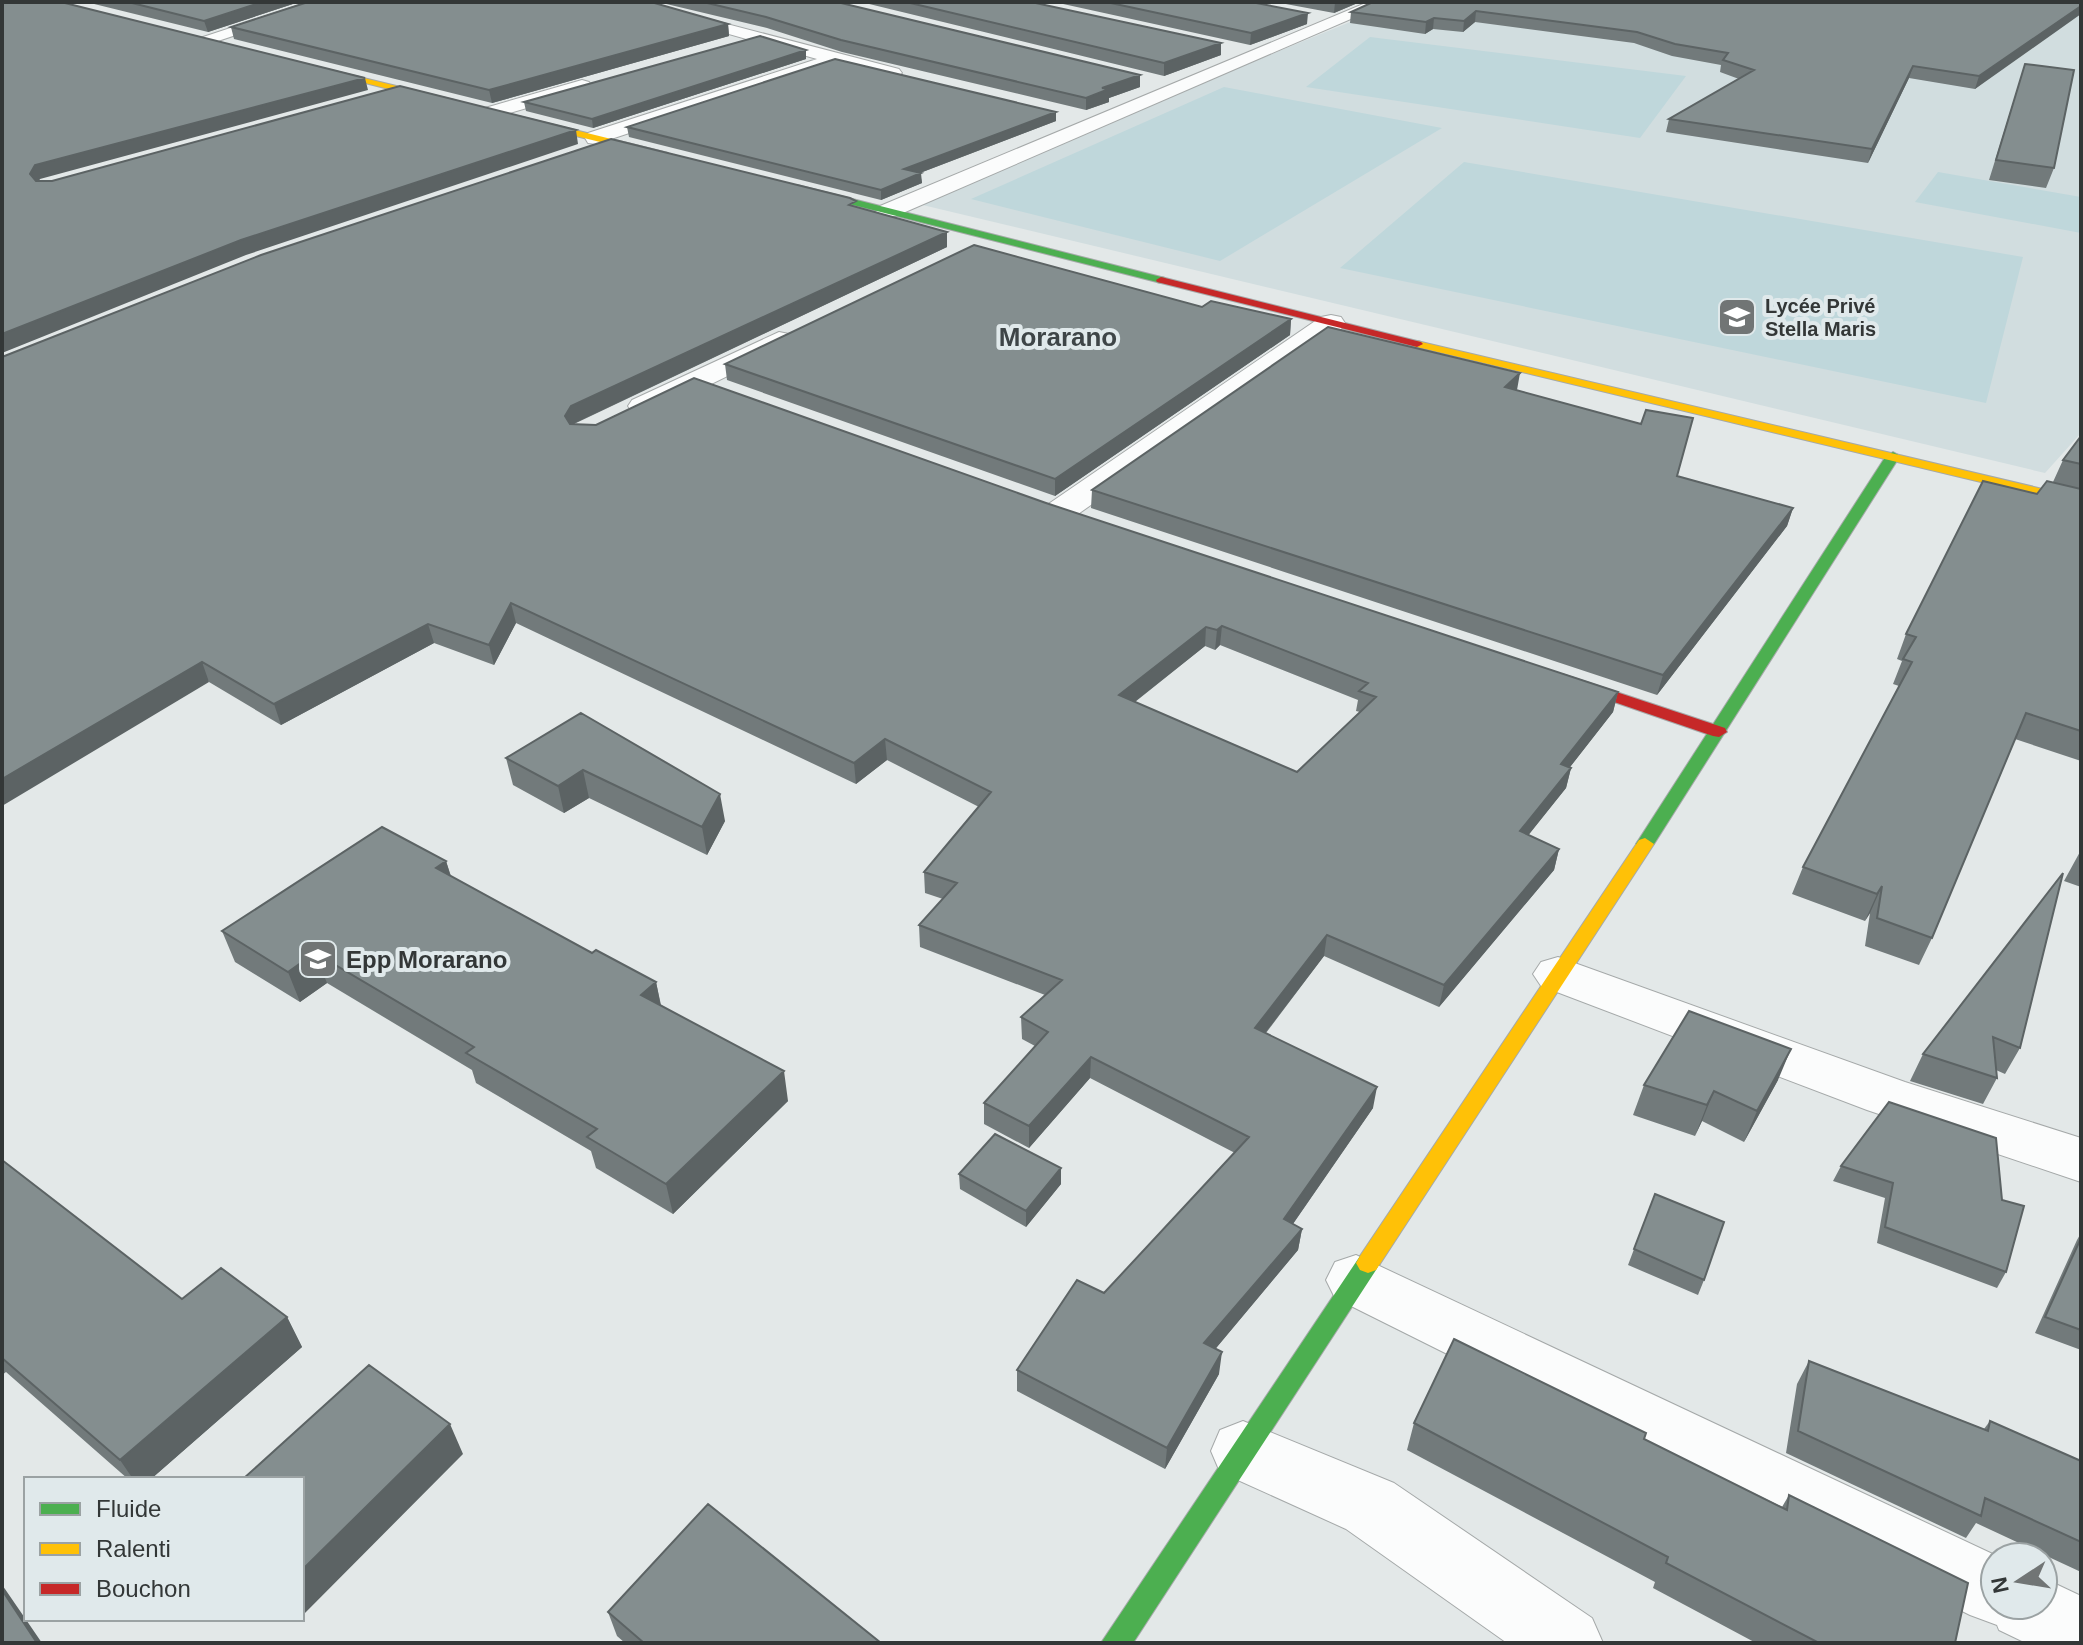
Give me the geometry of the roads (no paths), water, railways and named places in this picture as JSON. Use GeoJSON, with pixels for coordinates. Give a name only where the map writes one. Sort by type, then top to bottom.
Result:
{"type":"FeatureCollection","features":[{"type":"Feature","properties":{"kind":"street"},"geometry":{"type":"LineString","coordinates":[[196,38],[327,2]]}},
{"type":"Feature","properties":{"kind":"street"},"geometry":{"type":"LineString","coordinates":[[632,4],[660,2]]}},
{"type":"Feature","properties":{"kind":"street"},"geometry":{"type":"LineString","coordinates":[[888,211],[1382,2]]}},
{"type":"Feature","properties":{"kind":"street"},"geometry":{"type":"LineString","coordinates":[[632,4],[760,35],[835,59],[909,77]]}},
{"type":"Feature","properties":{"kind":"street"},"geometry":{"type":"LineString","coordinates":[[1307,16],[1337,22]]}},
{"type":"Feature","properties":{"kind":"street"},"geometry":{"type":"LineString","coordinates":[[716,48],[760,35]]}},
{"type":"Feature","properties":{"kind":"street"},"geometry":{"type":"LineString","coordinates":[[196,38],[234,47]]}},
{"type":"Feature","properties":{"kind":"street"},"geometry":{"type":"LineString","coordinates":[[1226,49],[1256,55]]}},
{"type":"Feature","properties":{"kind":"street"},"geometry":{"type":"LineString","coordinates":[[568,157],[604,140],[835,59]]}},
{"type":"Feature","properties":{"kind":"street"},"geometry":{"type":"LineString","coordinates":[[296,63],[689,161]]}},
{"type":"Feature","properties":{"kind":"street"},"geometry":{"type":"LineString","coordinates":[[1149,80],[1179,88]]}},
{"type":"Feature","properties":{"kind":"street"},"geometry":{"type":"LineString","coordinates":[[477,108],[597,82]]}},
{"type":"Feature","properties":{"kind":"street"},"geometry":{"type":"LineString","coordinates":[[360,102],[403,90]]}},
{"type":"Feature","properties":{"kind":"street"},"geometry":{"type":"LineString","coordinates":[[1071,116],[1101,123]]}},
{"type":"Feature","properties":{"kind":"street"},"geometry":{"type":"LineString","coordinates":[[781,184],[1331,323],[2081,502]]}},
{"type":"Feature","properties":{"kind":"street"},"geometry":{"type":"LineString","coordinates":[[950,258],[993,238]]}},
{"type":"Feature","properties":{"kind":"street"},"geometry":{"type":"LineString","coordinates":[[1059,512],[1331,323]]}},
{"type":"Feature","properties":{"kind":"street"},"geometry":{"type":"LineString","coordinates":[[613,420],[807,326]]}},
{"type":"Feature","properties":{"kind":"street"},"geometry":{"type":"LineString","coordinates":[[693,381],[723,392]]}},
{"type":"Feature","properties":{"kind":"street"},"geometry":{"type":"LineString","coordinates":[[1116,1643],[1719,732],[1893,456]]}},
{"type":"Feature","properties":{"kind":"street"},"geometry":{"type":"LineString","coordinates":[[1539,672],[1719,732]]}},
{"type":"Feature","properties":{"kind":"street"},"geometry":{"type":"LineString","coordinates":[[1558,974],[1886,1096],[2081,1160]]}},
{"type":"Feature","properties":{"kind":"street"},"geometry":{"type":"LineString","coordinates":[[1356,1280],[1979,1583]]}},
{"type":"Feature","properties":{"kind":"street"},"geometry":{"type":"LineString","coordinates":[[1243,1451],[1370,1506],[1567,1643]]}},
{"type":"Feature","properties":{"kind":"street"},"geometry":{"type":"LineString","coordinates":[[2057,1621],[2081,1633]]}},
{"type":"Feature","properties":{"kind":"place","name":"Lycée Privé Stella Maris"},"geometry":{"type":"Point","coordinates":[1737,317]}},
{"type":"Feature","properties":{"kind":"place","name":"Epp Morarano"},"geometry":{"type":"Point","coordinates":[318,959]}},
{"type":"Feature","properties":{"kind":"district","name":"Morarano"},"geometry":{"type":"Point","coordinates":[1058,337]}}]}
